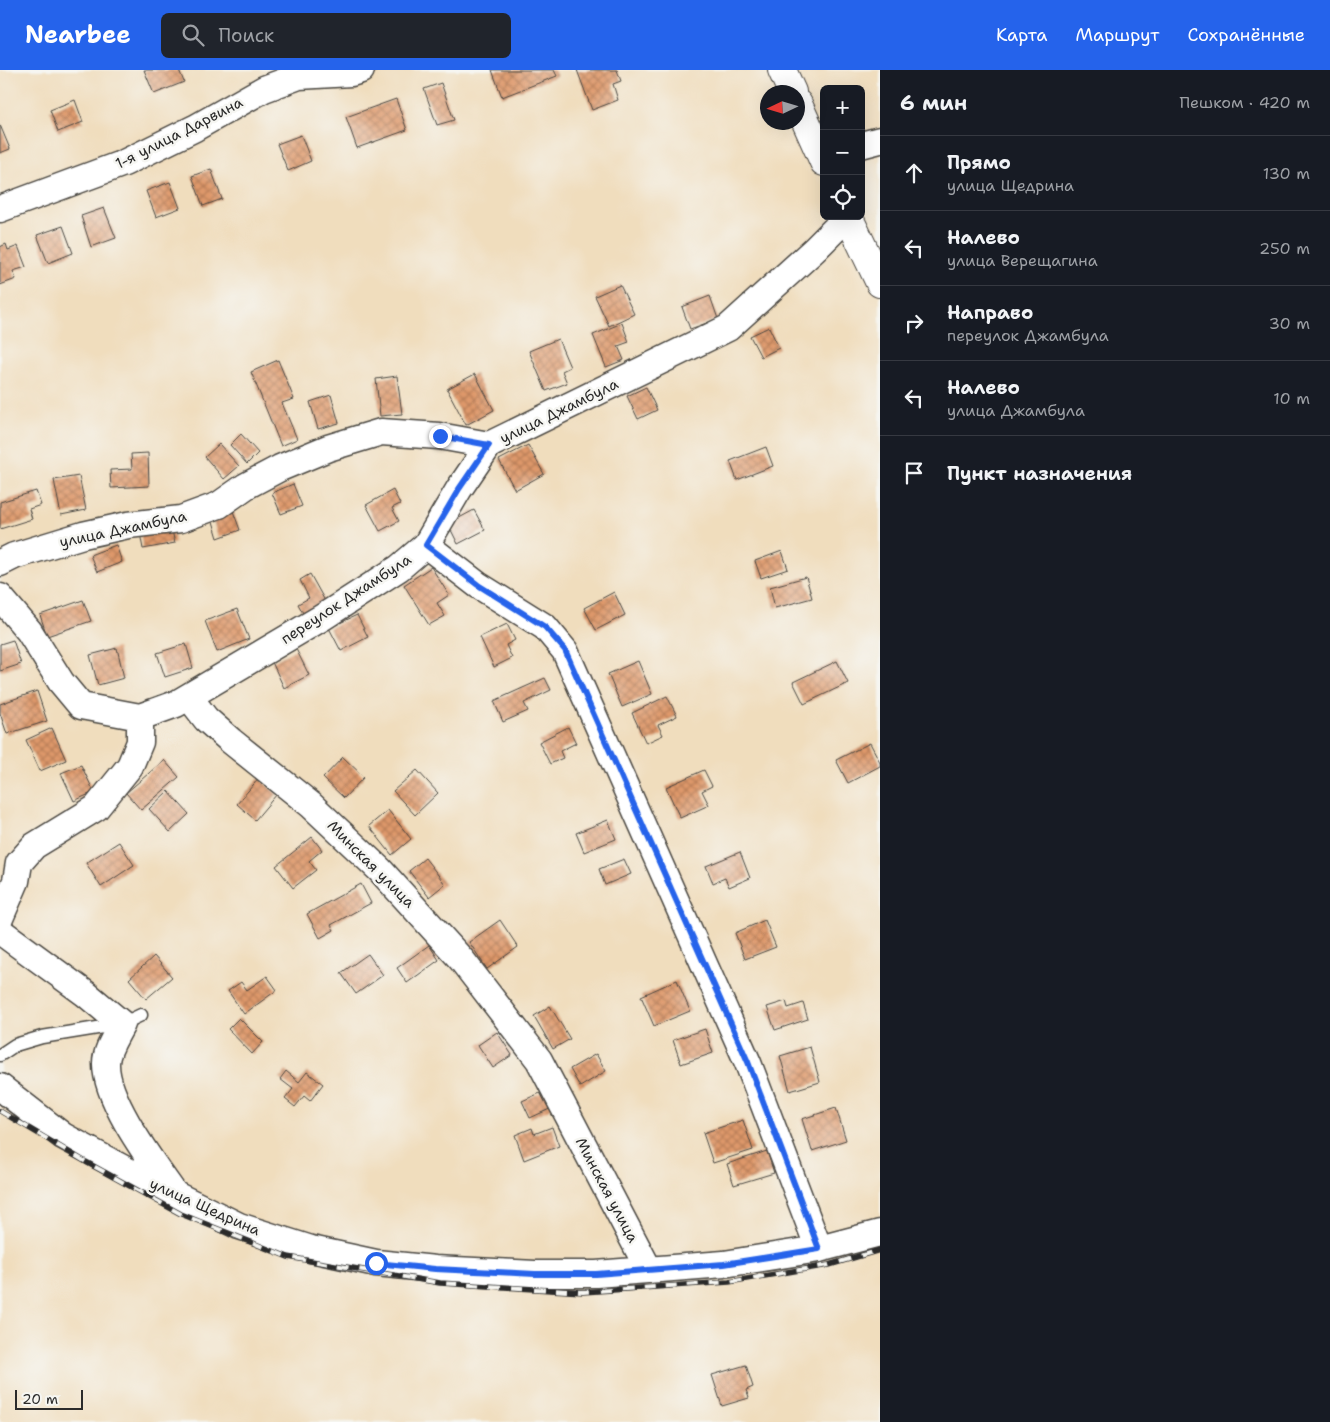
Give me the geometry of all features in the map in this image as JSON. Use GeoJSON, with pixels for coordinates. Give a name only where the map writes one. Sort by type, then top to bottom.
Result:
{"type":"FeatureCollection","features":[{"type":"Feature","properties":{"kind":"main road"},"geometry":{"type":"LineString","coordinates":[[782,70],[789,85]]}},
{"type":"Feature","properties":{"kind":"main road"},"geometry":{"type":"LineString","coordinates":[[805,119],[820,151]]}},
{"type":"Feature","properties":{"kind":"main road"},"geometry":{"type":"LineString","coordinates":[[850,220],[880,283]]}},
{"type":"Feature","properties":{"kind":"street","name":"1-я улица Дарвина"},"geometry":{"type":"LineString","coordinates":[[0,209],[124,163],[195,128],[264,89],[299,76],[351,73],[361,70]]}},
{"type":"Feature","properties":{"kind":"street"},"geometry":{"type":"LineString","coordinates":[[865,144],[880,140]]}},
{"type":"Feature","properties":{"kind":"street","name":"улица Джамбула"},"geometry":{"type":"LineString","coordinates":[[0,563],[14,556],[83,535],[128,525],[181,519],[219,505],[246,486],[280,468],[328,448],[381,432],[440,436],[489,445],[728,328],[814,250],[844,220]]}},
{"type":"Feature","properties":{"kind":"street","name":"переулок Джамбула"},"geometry":{"type":"LineString","coordinates":[[189,697],[323,617],[399,568],[426,545],[459,489],[489,445]]}},
{"type":"Feature","properties":{"kind":"street"},"geometry":{"type":"LineString","coordinates":[[426,545],[478,585],[545,627],[565,650],[748,1062],[819,1249]]}},
{"type":"Feature","properties":{"kind":"street"},"geometry":{"type":"LineString","coordinates":[[0,597],[29,631],[62,682],[82,706],[140,717],[176,704],[189,697]]}},
{"type":"Feature","properties":{"kind":"street","name":"Минская улица"},"geometry":{"type":"LineString","coordinates":[[189,697],[206,719],[311,805],[380,870],[462,960],[539,1060],[649,1270]]}},
{"type":"Feature","properties":{"kind":"street"},"geometry":{"type":"LineString","coordinates":[[0,918],[16,881],[19,863],[34,846],[96,808],[130,766],[140,742],[140,717]]}},
{"type":"Feature","properties":{"kind":"street"},"geometry":{"type":"LineString","coordinates":[[0,931],[86,994],[131,1020],[109,1048],[106,1063],[109,1085],[122,1114],[150,1160],[175,1195]]}},
{"type":"Feature","properties":{"kind":"street","name":"улица Щедрина"},"geometry":{"type":"LineString","coordinates":[[0,1087],[63,1136],[137,1176],[239,1226],[310,1249],[376,1263],[435,1269],[535,1274],[596,1274],[724,1264],[819,1249],[880,1233]]}},
{"type":"Feature","properties":{"kind":"lane"},"geometry":{"type":"LineString","coordinates":[[0,1055],[15,1045],[42,1037],[131,1020]]}},
{"type":"Feature","properties":{"kind":"building"},"geometry":{"type":"Polygon","coordinates":[[[144,70],[179,70],[184,82],[154,94],[144,70]]]}},
{"type":"Feature","properties":{"kind":"building"},"geometry":{"type":"Polygon","coordinates":[[[492,70],[554,70],[557,76],[502,97],[492,70]]]}},
{"type":"Feature","properties":{"kind":"building"},"geometry":{"type":"Polygon","coordinates":[[[577,70],[617,70],[621,81],[613,84],[618,100],[592,110],[577,70]]]}},
{"type":"Feature","properties":{"kind":"building"},"geometry":{"type":"Polygon","coordinates":[[[441,83],[454,120],[437,125],[424,89],[441,83]]]}},
{"type":"Feature","properties":{"kind":"building"},"geometry":{"type":"Polygon","coordinates":[[[396,99],[407,130],[357,148],[346,117],[396,99]]]}},
{"type":"Feature","properties":{"kind":"building"},"geometry":{"type":"Polygon","coordinates":[[[75,100],[83,122],[58,132],[50,110],[75,100]]]}},
{"type":"Feature","properties":{"kind":"building"},"geometry":{"type":"Polygon","coordinates":[[[0,125],[10,149],[0,153],[0,125]]]}},
{"type":"Feature","properties":{"kind":"building"},"geometry":{"type":"Polygon","coordinates":[[[301,135],[311,161],[288,171],[277,144],[301,135]]]}},
{"type":"Feature","properties":{"kind":"building"},"geometry":{"type":"Polygon","coordinates":[[[211,169],[222,199],[203,206],[192,176],[211,169]]]}},
{"type":"Feature","properties":{"kind":"building"},"geometry":{"type":"Polygon","coordinates":[[[170,182],[180,208],[156,217],[146,191],[170,182]]]}},
{"type":"Feature","properties":{"kind":"building"},"geometry":{"type":"Polygon","coordinates":[[[104,208],[116,238],[91,247],[81,216],[104,208]]]}},
{"type":"Feature","properties":{"kind":"building"},"geometry":{"type":"Polygon","coordinates":[[[63,226],[73,253],[48,263],[37,235],[63,226]]]}},
{"type":"Feature","properties":{"kind":"building"},"geometry":{"type":"Polygon","coordinates":[[[6,244],[8,250],[18,246],[26,267],[13,271],[16,279],[0,285],[0,247],[6,244]]]}},
{"type":"Feature","properties":{"kind":"building"},"geometry":{"type":"Polygon","coordinates":[[[620,285],[634,314],[609,326],[595,296],[620,285]]]}},
{"type":"Feature","properties":{"kind":"building"},"geometry":{"type":"Polygon","coordinates":[[[710,296],[718,319],[690,329],[682,307],[710,296]]]}},
{"type":"Feature","properties":{"kind":"building"},"geometry":{"type":"Polygon","coordinates":[[[622,323],[629,342],[618,346],[624,360],[606,367],[593,335],[622,323]]]}},
{"type":"Feature","properties":{"kind":"building"},"geometry":{"type":"Polygon","coordinates":[[[769,327],[779,348],[761,357],[750,336],[769,327]]]}},
{"type":"Feature","properties":{"kind":"building"},"geometry":{"type":"Polygon","coordinates":[[[558,339],[570,367],[562,371],[567,383],[546,391],[529,351],[558,339]]]}},
{"type":"Feature","properties":{"kind":"building"},"geometry":{"type":"Polygon","coordinates":[[[278,360],[294,399],[282,403],[297,439],[281,446],[251,372],[278,360]]]}},
{"type":"Feature","properties":{"kind":"building"},"geometry":{"type":"Polygon","coordinates":[[[475,374],[494,410],[466,425],[447,389],[475,374]]]}},
{"type":"Feature","properties":{"kind":"building"},"geometry":{"type":"Polygon","coordinates":[[[397,376],[402,414],[380,416],[376,379],[397,376]]]}},
{"type":"Feature","properties":{"kind":"building"},"geometry":{"type":"Polygon","coordinates":[[[646,387],[657,410],[638,419],[627,396],[646,387]]]}},
{"type":"Feature","properties":{"kind":"building"},"geometry":{"type":"Polygon","coordinates":[[[331,395],[339,423],[318,429],[310,402],[331,395]]]}},
{"type":"Feature","properties":{"kind":"building"},"geometry":{"type":"Polygon","coordinates":[[[241,434],[258,453],[247,464],[230,445],[241,434]]]}},
{"type":"Feature","properties":{"kind":"building"},"geometry":{"type":"Polygon","coordinates":[[[219,444],[239,466],[224,479],[205,457],[219,444]]]}},
{"type":"Feature","properties":{"kind":"building"},"geometry":{"type":"Polygon","coordinates":[[[528,445],[544,474],[515,490],[499,460],[528,445]]]}},
{"type":"Feature","properties":{"kind":"building"},"geometry":{"type":"Polygon","coordinates":[[[766,447],[773,466],[737,480],[730,461],[766,447]]]}},
{"type":"Feature","properties":{"kind":"building"},"geometry":{"type":"Polygon","coordinates":[[[148,453],[149,486],[111,488],[110,470],[132,469],[131,454],[148,453]]]}},
{"type":"Feature","properties":{"kind":"building"},"geometry":{"type":"Polygon","coordinates":[[[79,476],[86,510],[61,515],[54,480],[79,476]]]}},
{"type":"Feature","properties":{"kind":"building"},"geometry":{"type":"Polygon","coordinates":[[[293,484],[302,506],[281,514],[272,493],[293,484]]]}},
{"type":"Feature","properties":{"kind":"building"},"geometry":{"type":"Polygon","coordinates":[[[393,490],[400,504],[392,508],[399,521],[380,531],[366,505],[393,490]]]}},
{"type":"Feature","properties":{"kind":"building"},"geometry":{"type":"Polygon","coordinates":[[[36,491],[41,505],[29,509],[32,519],[0,529],[0,502],[36,491]]]}},
{"type":"Feature","properties":{"kind":"building"},"geometry":{"type":"Polygon","coordinates":[[[474,510],[485,530],[458,544],[448,524],[474,510]]]}},
{"type":"Feature","properties":{"kind":"building"},"geometry":{"type":"Polygon","coordinates":[[[233,511],[240,530],[218,538],[212,518],[233,511]]]}},
{"type":"Feature","properties":{"kind":"building"},"geometry":{"type":"Polygon","coordinates":[[[171,527],[175,543],[143,549],[140,533],[171,527]]]}},
{"type":"Feature","properties":{"kind":"building"},"geometry":{"type":"Polygon","coordinates":[[[116,545],[122,562],[97,572],[90,555],[116,545]]]}},
{"type":"Feature","properties":{"kind":"building"},"geometry":{"type":"Polygon","coordinates":[[[782,551],[788,569],[761,578],[755,561],[782,551]]]}},
{"type":"Feature","properties":{"kind":"building"},"geometry":{"type":"Polygon","coordinates":[[[431,567],[449,595],[437,603],[445,616],[429,625],[404,585],[431,567]]]}},
{"type":"Feature","properties":{"kind":"building"},"geometry":{"type":"Polygon","coordinates":[[[310,574],[325,601],[303,613],[298,604],[309,598],[300,580],[310,574]]]}},
{"type":"Feature","properties":{"kind":"building"},"geometry":{"type":"Polygon","coordinates":[[[806,577],[812,598],[775,608],[770,587],[806,577]]]}},
{"type":"Feature","properties":{"kind":"building"},"geometry":{"type":"Polygon","coordinates":[[[614,592],[625,615],[596,630],[584,608],[614,592]]]}},
{"type":"Feature","properties":{"kind":"building"},"geometry":{"type":"Polygon","coordinates":[[[83,600],[91,621],[47,636],[40,615],[83,600]]]}},
{"type":"Feature","properties":{"kind":"building"},"geometry":{"type":"Polygon","coordinates":[[[237,609],[249,639],[217,652],[205,621],[237,609]]]}},
{"type":"Feature","properties":{"kind":"building"},"geometry":{"type":"Polygon","coordinates":[[[357,615],[368,637],[341,651],[329,628],[357,615]]]}},
{"type":"Feature","properties":{"kind":"building"},"geometry":{"type":"Polygon","coordinates":[[[507,624],[515,640],[506,645],[512,658],[494,667],[480,637],[507,624]]]}},
{"type":"Feature","properties":{"kind":"building"},"geometry":{"type":"Polygon","coordinates":[[[13,640],[21,664],[0,671],[0,644],[13,640]]]}},
{"type":"Feature","properties":{"kind":"building"},"geometry":{"type":"Polygon","coordinates":[[[186,644],[193,668],[165,677],[157,653],[186,644]]]}},
{"type":"Feature","properties":{"kind":"building"},"geometry":{"type":"Polygon","coordinates":[[[117,648],[124,678],[98,685],[90,655],[117,648]]]}},
{"type":"Feature","properties":{"kind":"building"},"geometry":{"type":"Polygon","coordinates":[[[296,649],[309,675],[284,688],[272,662],[296,649]]]}},
{"type":"Feature","properties":{"kind":"building"},"geometry":{"type":"Polygon","coordinates":[[[638,661],[652,694],[622,707],[608,674],[638,661]]]}},
{"type":"Feature","properties":{"kind":"building"},"geometry":{"type":"Polygon","coordinates":[[[837,661],[848,683],[804,704],[793,682],[837,661]]]}},
{"type":"Feature","properties":{"kind":"building"},"geometry":{"type":"Polygon","coordinates":[[[545,678],[551,690],[524,703],[528,711],[503,722],[494,701],[545,678]]]}},
{"type":"Feature","properties":{"kind":"building"},"geometry":{"type":"Polygon","coordinates":[[[37,691],[47,721],[7,734],[0,713],[0,704],[37,691]]]}},
{"type":"Feature","properties":{"kind":"building"},"geometry":{"type":"Polygon","coordinates":[[[667,696],[677,716],[658,725],[663,735],[646,743],[632,713],[667,696]]]}},
{"type":"Feature","properties":{"kind":"building"},"geometry":{"type":"Polygon","coordinates":[[[568,727],[576,743],[560,751],[563,758],[550,764],[539,742],[568,727]]]}},
{"type":"Feature","properties":{"kind":"building"},"geometry":{"type":"Polygon","coordinates":[[[52,728],[66,760],[40,771],[26,740],[52,728]]]}},
{"type":"Feature","properties":{"kind":"building"},"geometry":{"type":"Polygon","coordinates":[[[870,743],[880,762],[880,766],[848,783],[836,760],[870,743]]]}},
{"type":"Feature","properties":{"kind":"building"},"geometry":{"type":"Polygon","coordinates":[[[343,757],[364,777],[344,798],[323,778],[343,757]]]}},
{"type":"Feature","properties":{"kind":"building"},"geometry":{"type":"Polygon","coordinates":[[[164,760],[179,777],[141,810],[126,793],[164,760]]]}},
{"type":"Feature","properties":{"kind":"building"},"geometry":{"type":"Polygon","coordinates":[[[81,765],[94,792],[74,801],[61,773],[81,765]]]}},
{"type":"Feature","properties":{"kind":"building"},"geometry":{"type":"Polygon","coordinates":[[[417,770],[438,793],[415,815],[393,791],[417,770]]]}},
{"type":"Feature","properties":{"kind":"building"},"geometry":{"type":"Polygon","coordinates":[[[704,770],[712,786],[702,791],[709,805],[680,818],[666,787],[704,770]]]}},
{"type":"Feature","properties":{"kind":"building"},"geometry":{"type":"Polygon","coordinates":[[[259,778],[277,794],[255,820],[237,804],[259,778]]]}},
{"type":"Feature","properties":{"kind":"building"},"geometry":{"type":"Polygon","coordinates":[[[168,791],[189,814],[170,832],[149,809],[168,791]]]}},
{"type":"Feature","properties":{"kind":"building"},"geometry":{"type":"Polygon","coordinates":[[[388,810],[411,839],[392,855],[369,826],[388,810]]]}},
{"type":"Feature","properties":{"kind":"building"},"geometry":{"type":"Polygon","coordinates":[[[608,820],[616,839],[584,852],[576,833],[608,820]]]}},
{"type":"Feature","properties":{"kind":"building"},"geometry":{"type":"Polygon","coordinates":[[[312,837],[322,850],[309,861],[316,870],[293,888],[276,866],[312,837]]]}},
{"type":"Feature","properties":{"kind":"building"},"geometry":{"type":"Polygon","coordinates":[[[119,842],[134,865],[101,887],[86,863],[119,842]]]}},
{"type":"Feature","properties":{"kind":"building"},"geometry":{"type":"Polygon","coordinates":[[[740,852],[750,878],[729,887],[725,878],[713,883],[706,866],[740,852]]]}},
{"type":"Feature","properties":{"kind":"building"},"geometry":{"type":"Polygon","coordinates":[[[425,858],[445,884],[429,897],[409,871],[425,858]]]}},
{"type":"Feature","properties":{"kind":"building"},"geometry":{"type":"Polygon","coordinates":[[[624,859],[631,874],[605,885],[599,869],[624,859]]]}},
{"type":"Feature","properties":{"kind":"building"},"geometry":{"type":"Polygon","coordinates":[[[361,884],[371,903],[331,925],[334,930],[320,938],[307,914],[361,884]]]}},
{"type":"Feature","properties":{"kind":"building"},"geometry":{"type":"Polygon","coordinates":[[[500,920],[518,947],[487,969],[469,942],[500,920]]]}},
{"type":"Feature","properties":{"kind":"building"},"geometry":{"type":"Polygon","coordinates":[[[765,920],[776,947],[745,959],[735,933],[765,920]]]}},
{"type":"Feature","properties":{"kind":"building"},"geometry":{"type":"Polygon","coordinates":[[[429,945],[439,960],[407,983],[397,968],[429,945]]]}},
{"type":"Feature","properties":{"kind":"building"},"geometry":{"type":"Polygon","coordinates":[[[368,954],[383,975],[356,994],[341,973],[368,954]]]}},
{"type":"Feature","properties":{"kind":"building"},"geometry":{"type":"Polygon","coordinates":[[[154,956],[172,977],[146,999],[129,979],[154,956]]]}},
{"type":"Feature","properties":{"kind":"building"},"geometry":{"type":"Polygon","coordinates":[[[267,976],[277,990],[244,1014],[228,991],[241,982],[247,990],[267,976]]]}},
{"type":"Feature","properties":{"kind":"building"},"geometry":{"type":"Polygon","coordinates":[[[677,980],[690,1011],[654,1026],[641,996],[677,980]]]}},
{"type":"Feature","properties":{"kind":"building"},"geometry":{"type":"Polygon","coordinates":[[[786,1001],[788,1008],[803,1003],[808,1019],[775,1030],[767,1007],[786,1001]]]}},
{"type":"Feature","properties":{"kind":"building"},"geometry":{"type":"Polygon","coordinates":[[[550,1006],[570,1039],[553,1049],[534,1016],[550,1006]]]}},
{"type":"Feature","properties":{"kind":"building"},"geometry":{"type":"Polygon","coordinates":[[[239,1018],[263,1042],[252,1054],[228,1029],[239,1018]]]}},
{"type":"Feature","properties":{"kind":"building"},"geometry":{"type":"Polygon","coordinates":[[[705,1029],[713,1053],[681,1064],[673,1040],[705,1029]]]}},
{"type":"Feature","properties":{"kind":"building"},"geometry":{"type":"Polygon","coordinates":[[[497,1032],[512,1055],[493,1068],[478,1045],[497,1032]]]}},
{"type":"Feature","properties":{"kind":"building"},"geometry":{"type":"Polygon","coordinates":[[[810,1047],[820,1082],[790,1091],[780,1056],[810,1047]]]}},
{"type":"Feature","properties":{"kind":"building"},"geometry":{"type":"Polygon","coordinates":[[[596,1054],[606,1071],[580,1087],[570,1069],[596,1054]]]}},
{"type":"Feature","properties":{"kind":"building"},"geometry":{"type":"Polygon","coordinates":[[[286,1071],[299,1082],[307,1072],[323,1084],[310,1101],[304,1096],[295,1107],[285,1099],[293,1089],[280,1079],[286,1071]]]}},
{"type":"Feature","properties":{"kind":"building"},"geometry":{"type":"Polygon","coordinates":[[[547,1090],[554,1107],[530,1118],[522,1101],[547,1090]]]}},
{"type":"Feature","properties":{"kind":"building"},"geometry":{"type":"Polygon","coordinates":[[[836,1108],[846,1140],[812,1151],[802,1119],[836,1108]]]}},
{"type":"Feature","properties":{"kind":"building"},"geometry":{"type":"Polygon","coordinates":[[[743,1120],[753,1150],[713,1163],[703,1133],[743,1120]]]}},
{"type":"Feature","properties":{"kind":"building"},"geometry":{"type":"Polygon","coordinates":[[[552,1127],[559,1146],[524,1160],[515,1135],[532,1128],[534,1134],[552,1127]]]}},
{"type":"Feature","properties":{"kind":"building"},"geometry":{"type":"Polygon","coordinates":[[[767,1151],[774,1173],[734,1185],[727,1164],[767,1151]]]}},
{"type":"Feature","properties":{"kind":"building"},"geometry":{"type":"Polygon","coordinates":[[[746,1365],[753,1387],[746,1390],[749,1398],[722,1406],[712,1375],[746,1365]]]}},
{"type":"Feature","properties":{"kind":"railway"},"geometry":{"type":"LineString","coordinates":[[0,1111],[86,1162],[181,1214],[288,1257],[440,1283],[583,1292],[729,1282],[829,1265],[880,1250]]}},
{"type":"Feature","properties":{"kind":"route"},"geometry":{"type":"LineString","coordinates":[[376,1263],[435,1269],[535,1274],[596,1274],[724,1264],[819,1249],[748,1062],[565,650],[545,627],[478,585],[426,545],[459,489],[489,445],[440,436]]}}]}
